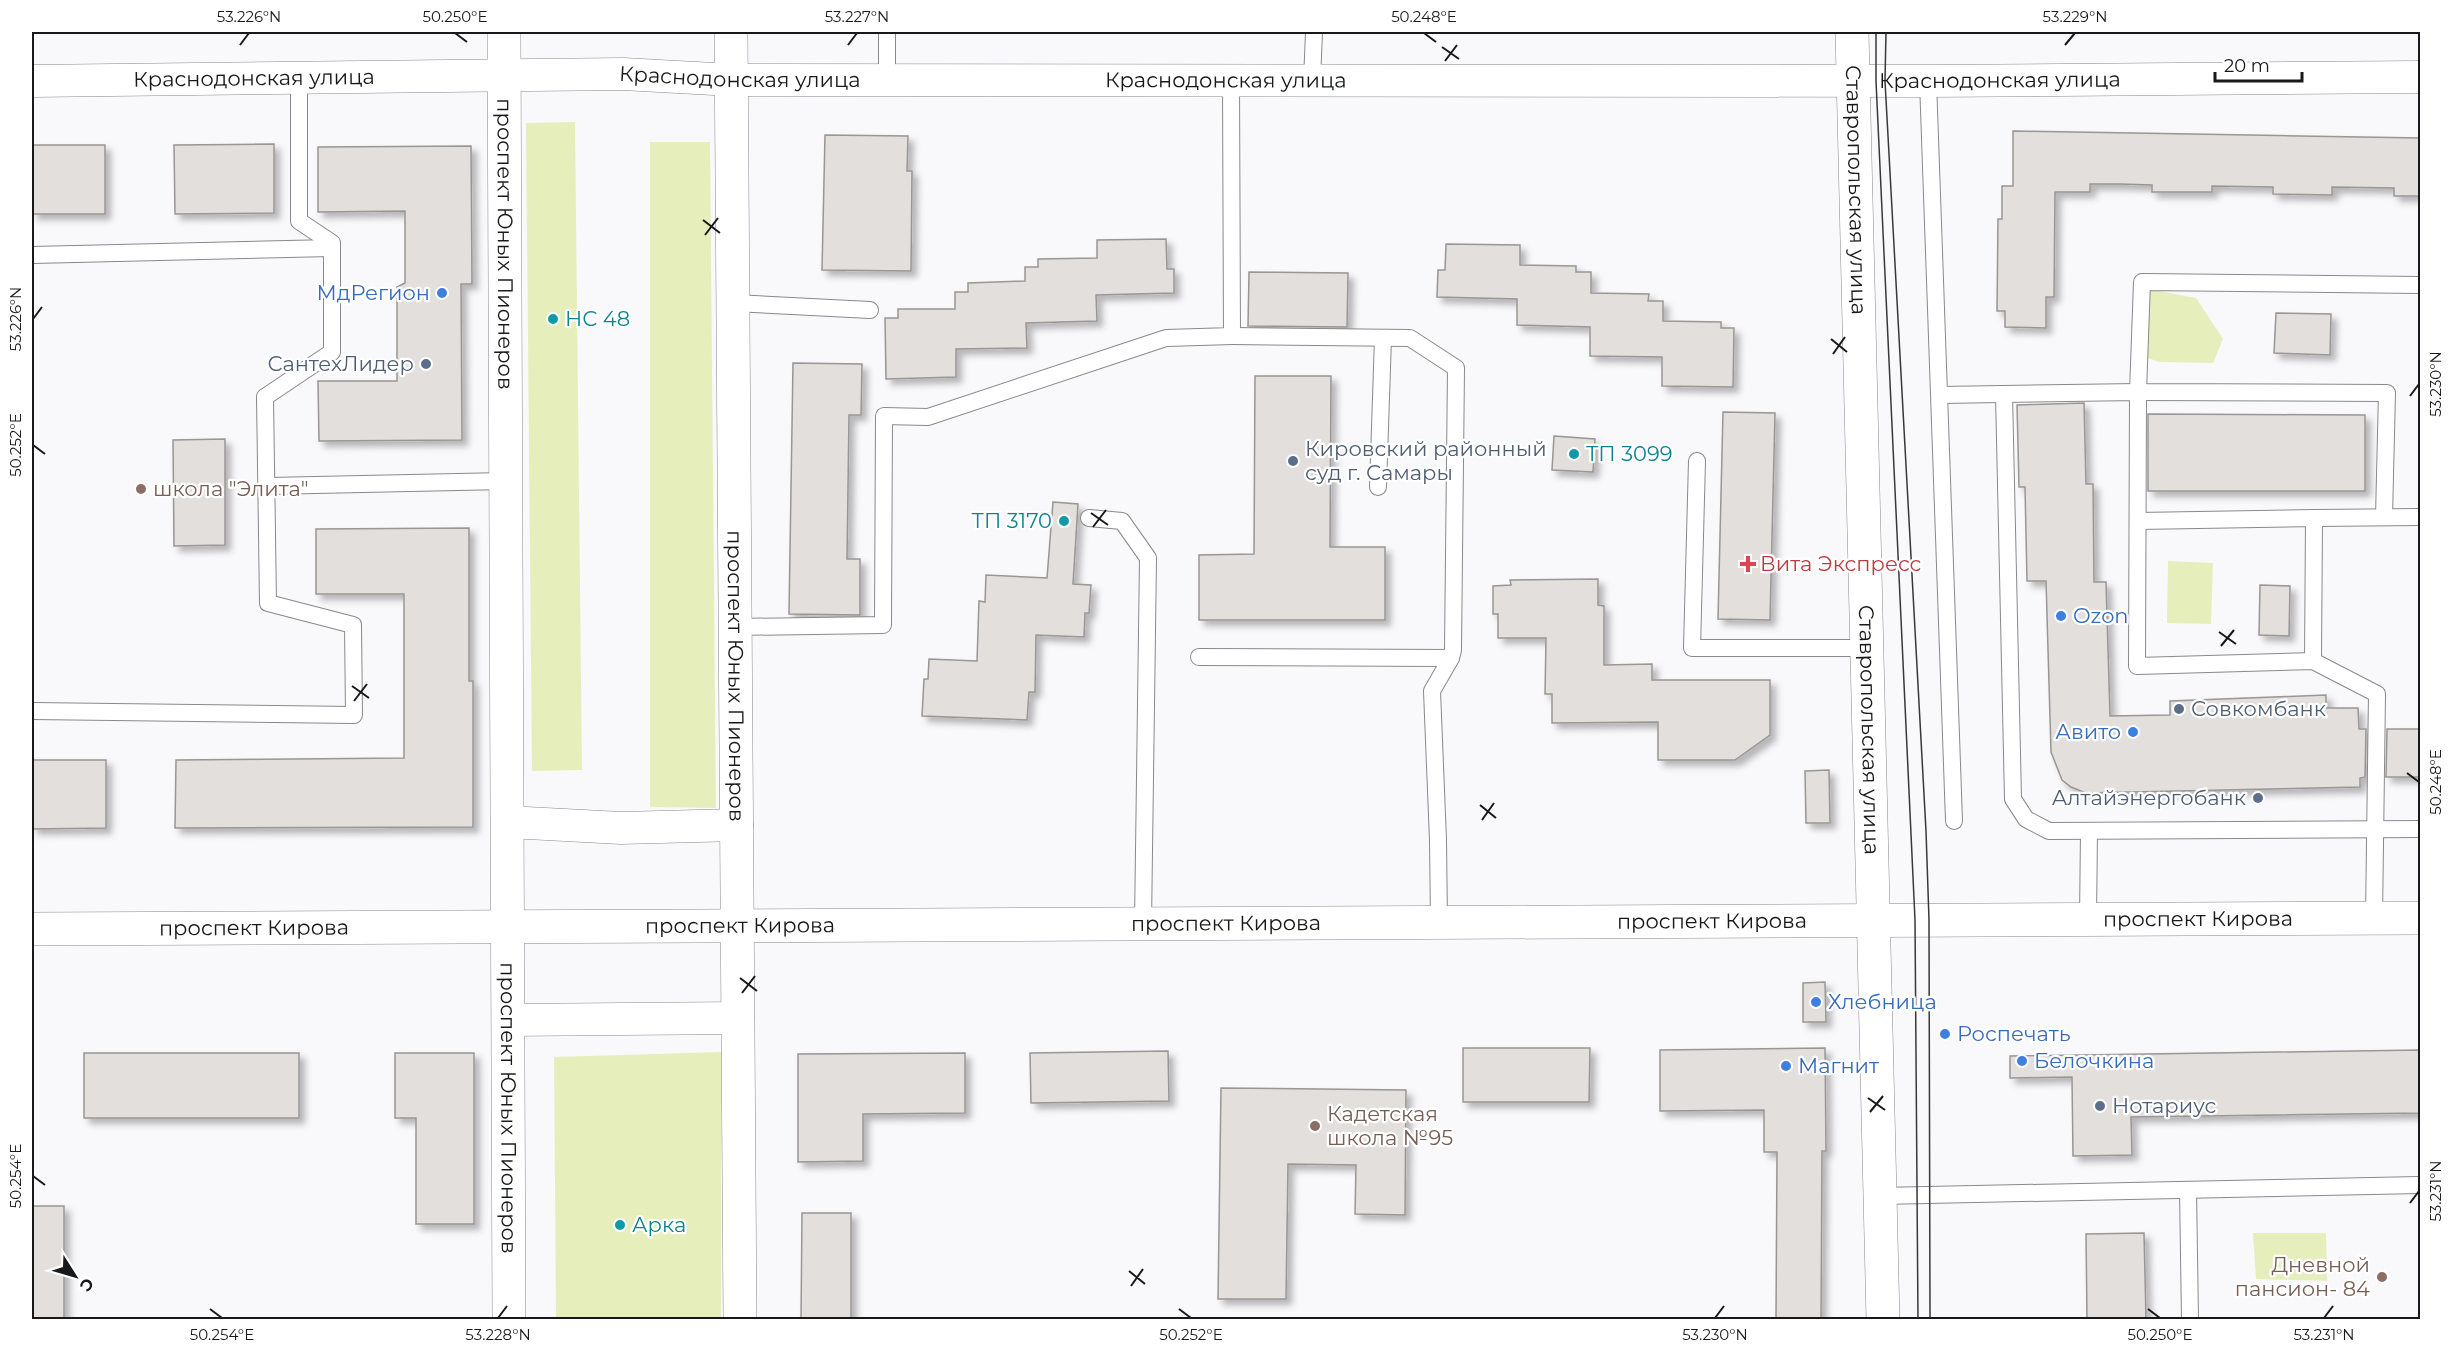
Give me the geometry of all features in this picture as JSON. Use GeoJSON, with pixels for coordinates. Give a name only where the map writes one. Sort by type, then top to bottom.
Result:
{"type":"FeatureCollection","features":[{"type":"Feature","properties":{"kind":"street","name":"проспект Юных Пионеров"},"geometry":{"type":"LineString","coordinates":[[504,32],[509,1320]]}},
{"type":"Feature","properties":{"kind":"street","name":"проспект Юных Пионеров"},"geometry":{"type":"LineString","coordinates":[[731,32],[740,1320]]}},
{"type":"Feature","properties":{"kind":"street","name":"Ставропольская улица"},"geometry":{"type":"LineString","coordinates":[[1852,32],[1883,1320]]}},
{"type":"Feature","properties":{"kind":"street","name":"Краснодонская улица"},"geometry":{"type":"LineString","coordinates":[[32,81],[623,74],[732,80],[1312,81],[1928,81],[2421,77]]}},
{"type":"Feature","properties":{"kind":"street"},"geometry":{"type":"LineString","coordinates":[[507,822],[621,828],[737,825]]}},
{"type":"Feature","properties":{"kind":"street","name":"проспект Кирова"},"geometry":{"type":"LineString","coordinates":[[32,929],[2421,918]]}},
{"type":"Feature","properties":{"kind":"street"},"geometry":{"type":"LineString","coordinates":[[508,1020],[738,1018]]}},
{"type":"Feature","properties":{"kind":"lane"},"geometry":{"type":"LineString","coordinates":[[887,32],[887,80]]}},
{"type":"Feature","properties":{"kind":"lane"},"geometry":{"type":"LineString","coordinates":[[1312,81],[1314,32]]}},
{"type":"Feature","properties":{"kind":"lane"},"geometry":{"type":"LineString","coordinates":[[32,711],[354,715],[353,625],[268,603],[265,397],[332,352],[332,243],[299,221],[299,78]]}},
{"type":"Feature","properties":{"kind":"lane"},"geometry":{"type":"LineString","coordinates":[[1231,80],[1232,336]]}},
{"type":"Feature","properties":{"kind":"lane"},"geometry":{"type":"LineString","coordinates":[[1928,81],[1954,821]]}},
{"type":"Feature","properties":{"kind":"lane"},"geometry":{"type":"LineString","coordinates":[[32,255],[332,248]]}},
{"type":"Feature","properties":{"kind":"lane"},"geometry":{"type":"LineString","coordinates":[[2374,918],[2377,694],[2313,661],[2137,666],[2138,392],[2142,282],[2421,285]]}},
{"type":"Feature","properties":{"kind":"lane"},"geometry":{"type":"LineString","coordinates":[[734,303],[870,310]]}},
{"type":"Feature","properties":{"kind":"lane"},"geometry":{"type":"LineString","coordinates":[[735,627],[882,625],[884,416],[928,417],[1166,338],[1232,336],[1410,338],[1456,368],[1453,650],[1451,658],[1432,691],[1439,922]]}},
{"type":"Feature","properties":{"kind":"lane"},"geometry":{"type":"LineString","coordinates":[[1378,487],[1383,338]]}},
{"type":"Feature","properties":{"kind":"lane"},"geometry":{"type":"LineString","coordinates":[[1940,395],[2138,392],[2387,393],[2384,517]]}},
{"type":"Feature","properties":{"kind":"lane"},"geometry":{"type":"LineString","coordinates":[[2004,394],[2013,799],[2026,819],[2049,831],[2421,829]]}},
{"type":"Feature","properties":{"kind":"lane"},"geometry":{"type":"LineString","coordinates":[[1697,461],[1692,648],[1866,648]]}},
{"type":"Feature","properties":{"kind":"lane"},"geometry":{"type":"LineString","coordinates":[[268,486],[506,481]]}},
{"type":"Feature","properties":{"kind":"lane"},"geometry":{"type":"LineString","coordinates":[[2138,521],[2421,517]]}},
{"type":"Feature","properties":{"kind":"lane"},"geometry":{"type":"LineString","coordinates":[[1089,518],[1122,521],[1148,558],[1143,924]]}},
{"type":"Feature","properties":{"kind":"lane"},"geometry":{"type":"LineString","coordinates":[[2313,661],[2314,518]]}},
{"type":"Feature","properties":{"kind":"lane"},"geometry":{"type":"LineString","coordinates":[[1199,657],[1451,658]]}},
{"type":"Feature","properties":{"kind":"lane"},"geometry":{"type":"LineString","coordinates":[[2088,831],[2088,919]]}},
{"type":"Feature","properties":{"kind":"lane"},"geometry":{"type":"LineString","coordinates":[[1880,1196],[2421,1185]]}},
{"type":"Feature","properties":{"kind":"lane"},"geometry":{"type":"LineString","coordinates":[[2188,1190],[2190,1320]]}},
{"type":"Feature","properties":{"kind":"green space"},"geometry":{"type":"Polygon","coordinates":[[[575,122],[582,770],[532,771],[526,123],[575,122]]]}},
{"type":"Feature","properties":{"kind":"green space"},"geometry":{"type":"Polygon","coordinates":[[[650,142],[710,142],[716,808],[650,807],[650,142]]]}},
{"type":"Feature","properties":{"kind":"green space"},"geometry":{"type":"Polygon","coordinates":[[[2143,288],[2196,298],[2223,339],[2213,363],[2159,362],[2132,352],[2133,311],[2143,288]]]}},
{"type":"Feature","properties":{"kind":"green space"},"geometry":{"type":"Polygon","coordinates":[[[2168,561],[2213,563],[2211,624],[2167,623],[2168,561]]]}},
{"type":"Feature","properties":{"kind":"green space"},"geometry":{"type":"Polygon","coordinates":[[[721,1052],[721,1319],[556,1319],[554,1057],[721,1052]]]}},
{"type":"Feature","properties":{"kind":"green space"},"geometry":{"type":"Polygon","coordinates":[[[2253,1233],[2326,1233],[2327,1281],[2256,1279],[2253,1233]]]}},
{"type":"Feature","properties":{"kind":"building"},"geometry":{"type":"Polygon","coordinates":[[[2013,131],[2421,138],[2421,196],[2394,196],[2394,188],[2332,187],[2332,195],[2273,194],[2273,187],[2212,186],[2212,192],[2152,192],[2152,185],[2120,184],[2090,184],[2090,192],[2055,192],[2054,297],[2046,297],[2046,328],[2005,327],[2005,311],[1997,311],[1998,219],[2002,219],[2002,186],[2013,186],[2013,131]]]}},
{"type":"Feature","properties":{"kind":"building"},"geometry":{"type":"Polygon","coordinates":[[[825,135],[908,136],[907,171],[912,171],[911,271],[822,270],[825,135]]]}},
{"type":"Feature","properties":{"kind":"building"},"geometry":{"type":"Polygon","coordinates":[[[274,144],[274,213],[175,214],[174,145],[274,144]]]}},
{"type":"Feature","properties":{"kind":"building"},"geometry":{"type":"Polygon","coordinates":[[[32,145],[105,145],[105,214],[32,214],[32,145]]]}},
{"type":"Feature","properties":{"kind":"building"},"geometry":{"type":"Polygon","coordinates":[[[471,146],[472,284],[461,284],[462,440],[319,441],[318,381],[397,381],[397,287],[405,283],[405,211],[318,212],[318,147],[471,146]]]}},
{"type":"Feature","properties":{"kind":"building"},"geometry":{"type":"Polygon","coordinates":[[[1166,239],[1167,269],[1174,269],[1174,293],[1096,295],[1097,321],[1026,323],[1027,348],[956,349],[956,377],[886,379],[885,318],[898,318],[898,309],[955,309],[955,292],[968,292],[968,283],[1025,281],[1025,267],[1038,267],[1038,259],[1097,258],[1097,240],[1166,239]]]}},
{"type":"Feature","properties":{"kind":"building"},"geometry":{"type":"Polygon","coordinates":[[[1446,244],[1520,245],[1520,265],[1576,266],[1576,272],[1591,272],[1591,293],[1649,294],[1648,301],[1663,301],[1663,321],[1721,322],[1721,328],[1734,328],[1733,387],[1662,386],[1662,357],[1590,356],[1590,327],[1517,325],[1517,299],[1437,297],[1438,270],[1445,270],[1446,244]]]}},
{"type":"Feature","properties":{"kind":"building"},"geometry":{"type":"Polygon","coordinates":[[[1249,272],[1348,273],[1347,327],[1248,326],[1249,272]]]}},
{"type":"Feature","properties":{"kind":"building"},"geometry":{"type":"Polygon","coordinates":[[[2276,313],[2331,314],[2330,355],[2274,353],[2276,313]]]}},
{"type":"Feature","properties":{"kind":"building"},"geometry":{"type":"Polygon","coordinates":[[[793,363],[862,364],[861,415],[849,415],[847,559],[860,559],[860,615],[789,614],[793,363]]]}},
{"type":"Feature","properties":{"kind":"building","name":"Кировский районный суд г. Самары"},"geometry":{"type":"Polygon","coordinates":[[[1255,376],[1331,376],[1330,547],[1385,547],[1385,620],[1199,620],[1199,555],[1254,554],[1255,376]]]}},
{"type":"Feature","properties":{"kind":"building"},"geometry":{"type":"Polygon","coordinates":[[[2084,403],[2086,484],[2093,484],[2094,582],[2106,582],[2110,716],[2170,715],[2170,701],[2326,695],[2326,708],[2358,708],[2359,729],[2366,729],[2365,777],[2360,778],[2360,787],[2086,793],[2071,787],[2062,780],[2051,752],[2046,581],[2027,581],[2025,487],[2019,487],[2017,405],[2084,403]]]}},
{"type":"Feature","properties":{"kind":"building"},"geometry":{"type":"Polygon","coordinates":[[[1723,412],[1775,413],[1770,620],[1718,619],[1723,412]]]}},
{"type":"Feature","properties":{"kind":"building"},"geometry":{"type":"Polygon","coordinates":[[[2148,414],[2365,415],[2365,491],[2148,491],[2148,414]]]}},
{"type":"Feature","properties":{"kind":"building","name":"ТП 3099"},"geometry":{"type":"Polygon","coordinates":[[[1554,436],[1595,439],[1593,472],[1552,470],[1554,436]]]}},
{"type":"Feature","properties":{"kind":"building"},"geometry":{"type":"Polygon","coordinates":[[[225,439],[225,545],[174,546],[173,440],[225,439]]]}},
{"type":"Feature","properties":{"kind":"building"},"geometry":{"type":"Polygon","coordinates":[[[1053,502],[1078,504],[1073,584],[1091,585],[1089,613],[1085,613],[1084,637],[1036,635],[1035,692],[1029,692],[1027,720],[922,716],[924,679],[928,679],[929,659],[977,661],[979,601],[985,602],[986,575],[1047,578],[1053,502]]]}},
{"type":"Feature","properties":{"kind":"building"},"geometry":{"type":"Polygon","coordinates":[[[469,528],[469,681],[473,681],[473,827],[175,828],[176,760],[404,758],[404,594],[316,594],[316,529],[469,528]]]}},
{"type":"Feature","properties":{"kind":"building"},"geometry":{"type":"Polygon","coordinates":[[[1598,579],[1598,605],[1604,606],[1604,665],[1652,664],[1652,680],[1770,680],[1770,735],[1735,760],[1658,760],[1658,722],[1552,723],[1552,694],[1545,694],[1546,638],[1498,638],[1498,614],[1493,614],[1493,586],[1511,585],[1510,580],[1598,579]]]}},
{"type":"Feature","properties":{"kind":"building"},"geometry":{"type":"Polygon","coordinates":[[[2260,585],[2290,586],[2289,636],[2259,635],[2260,585]]]}},
{"type":"Feature","properties":{"kind":"building"},"geometry":{"type":"Polygon","coordinates":[[[2387,729],[2421,729],[2421,777],[2386,777],[2387,729]]]}},
{"type":"Feature","properties":{"kind":"building"},"geometry":{"type":"Polygon","coordinates":[[[32,760],[106,760],[106,828],[32,829],[32,760]]]}},
{"type":"Feature","properties":{"kind":"building"},"geometry":{"type":"Polygon","coordinates":[[[1829,770],[1830,823],[1806,823],[1805,771],[1829,770]]]}},
{"type":"Feature","properties":{"kind":"building"},"geometry":{"type":"Polygon","coordinates":[[[1825,982],[1826,1022],[1803,1022],[1803,983],[1825,982]]]}},
{"type":"Feature","properties":{"kind":"building"},"geometry":{"type":"Polygon","coordinates":[[[1463,1048],[1590,1048],[1589,1102],[1463,1102],[1463,1048]]]}},
{"type":"Feature","properties":{"kind":"building"},"geometry":{"type":"Polygon","coordinates":[[[1825,1048],[1826,1151],[1822,1151],[1821,1320],[1776,1320],[1777,1152],[1764,1152],[1764,1110],[1660,1111],[1660,1050],[1825,1048]]]}},
{"type":"Feature","properties":{"kind":"building"},"geometry":{"type":"Polygon","coordinates":[[[2421,1050],[2421,1113],[2131,1117],[2132,1155],[2073,1156],[2072,1077],[2010,1078],[2010,1056],[2421,1050]]]}},
{"type":"Feature","properties":{"kind":"building"},"geometry":{"type":"Polygon","coordinates":[[[1168,1051],[1169,1101],[1031,1103],[1030,1053],[1168,1051]]]}},
{"type":"Feature","properties":{"kind":"building"},"geometry":{"type":"Polygon","coordinates":[[[84,1053],[299,1053],[299,1118],[84,1118],[84,1053]]]}},
{"type":"Feature","properties":{"kind":"building"},"geometry":{"type":"Polygon","coordinates":[[[395,1053],[474,1053],[474,1224],[416,1224],[416,1118],[395,1118],[395,1053]]]}},
{"type":"Feature","properties":{"kind":"building"},"geometry":{"type":"Polygon","coordinates":[[[965,1053],[965,1113],[863,1114],[863,1161],[798,1162],[798,1054],[965,1053]]]}},
{"type":"Feature","properties":{"kind":"building"},"geometry":{"type":"Polygon","coordinates":[[[1221,1088],[1406,1090],[1405,1215],[1355,1214],[1356,1165],[1288,1164],[1286,1299],[1218,1299],[1221,1088]]]}},
{"type":"Feature","properties":{"kind":"building"},"geometry":{"type":"Polygon","coordinates":[[[32,1206],[64,1206],[64,1320],[32,1320],[32,1206]]]}},
{"type":"Feature","properties":{"kind":"building"},"geometry":{"type":"Polygon","coordinates":[[[802,1213],[851,1213],[851,1320],[801,1320],[802,1213]]]}},
{"type":"Feature","properties":{"kind":"building"},"geometry":{"type":"Polygon","coordinates":[[[2144,1233],[2146,1320],[2087,1320],[2086,1234],[2144,1233]]]}},
{"type":"Feature","properties":{"kind":"tram line"},"geometry":{"type":"LineString","coordinates":[[1876,32],[1876,81],[1915,920],[1918,1320]]}},
{"type":"Feature","properties":{"kind":"tram line"},"geometry":{"type":"LineString","coordinates":[[1886,32],[1885,81],[1926,831],[1929,920],[1930,1320]]}},
{"type":"Feature","properties":{"kind":"place","name":"МдРегион"},"geometry":{"type":"Point","coordinates":[442,293]}},
{"type":"Feature","properties":{"kind":"place","name":"НС 48"},"geometry":{"type":"Point","coordinates":[553,319]}},
{"type":"Feature","properties":{"kind":"place","name":"СантехЛидер"},"geometry":{"type":"Point","coordinates":[426,364]}},
{"type":"Feature","properties":{"kind":"place","name":"ТП 3099"},"geometry":{"type":"Point","coordinates":[1574,454]}},
{"type":"Feature","properties":{"kind":"place","name":"Кировский районный суд г. Самары"},"geometry":{"type":"Point","coordinates":[1293,461]}},
{"type":"Feature","properties":{"kind":"place","name":"школа \"Элита\""},"geometry":{"type":"Point","coordinates":[141,489]}},
{"type":"Feature","properties":{"kind":"place","name":"ТП 3170"},"geometry":{"type":"Point","coordinates":[1064,521]}},
{"type":"Feature","properties":{"kind":"place","name":"Вита Экспресс"},"geometry":{"type":"Point","coordinates":[1748,564]}},
{"type":"Feature","properties":{"kind":"place","name":"Ozon"},"geometry":{"type":"Point","coordinates":[2061,616]}},
{"type":"Feature","properties":{"kind":"place","name":"Совкомбанк"},"geometry":{"type":"Point","coordinates":[2179,709]}},
{"type":"Feature","properties":{"kind":"place","name":"Авито"},"geometry":{"type":"Point","coordinates":[2133,732]}},
{"type":"Feature","properties":{"kind":"place","name":"Алтайэнергобанк"},"geometry":{"type":"Point","coordinates":[2258,798]}},
{"type":"Feature","properties":{"kind":"place","name":"Хлебница"},"geometry":{"type":"Point","coordinates":[1816,1002]}},
{"type":"Feature","properties":{"kind":"place","name":"Роспечать"},"geometry":{"type":"Point","coordinates":[1945,1034]}},
{"type":"Feature","properties":{"kind":"place","name":"Белочкина"},"geometry":{"type":"Point","coordinates":[2022,1061]}},
{"type":"Feature","properties":{"kind":"place","name":"Магнит"},"geometry":{"type":"Point","coordinates":[1786,1066]}},
{"type":"Feature","properties":{"kind":"place","name":"Нотариус"},"geometry":{"type":"Point","coordinates":[2100,1106]}},
{"type":"Feature","properties":{"kind":"place","name":"Кадетская школа №95"},"geometry":{"type":"Point","coordinates":[1315,1126]}},
{"type":"Feature","properties":{"kind":"place","name":"Арка"},"geometry":{"type":"Point","coordinates":[620,1225]}},
{"type":"Feature","properties":{"kind":"place","name":"Дневной пансион- 84"},"geometry":{"type":"Point","coordinates":[2382,1277]}}]}
